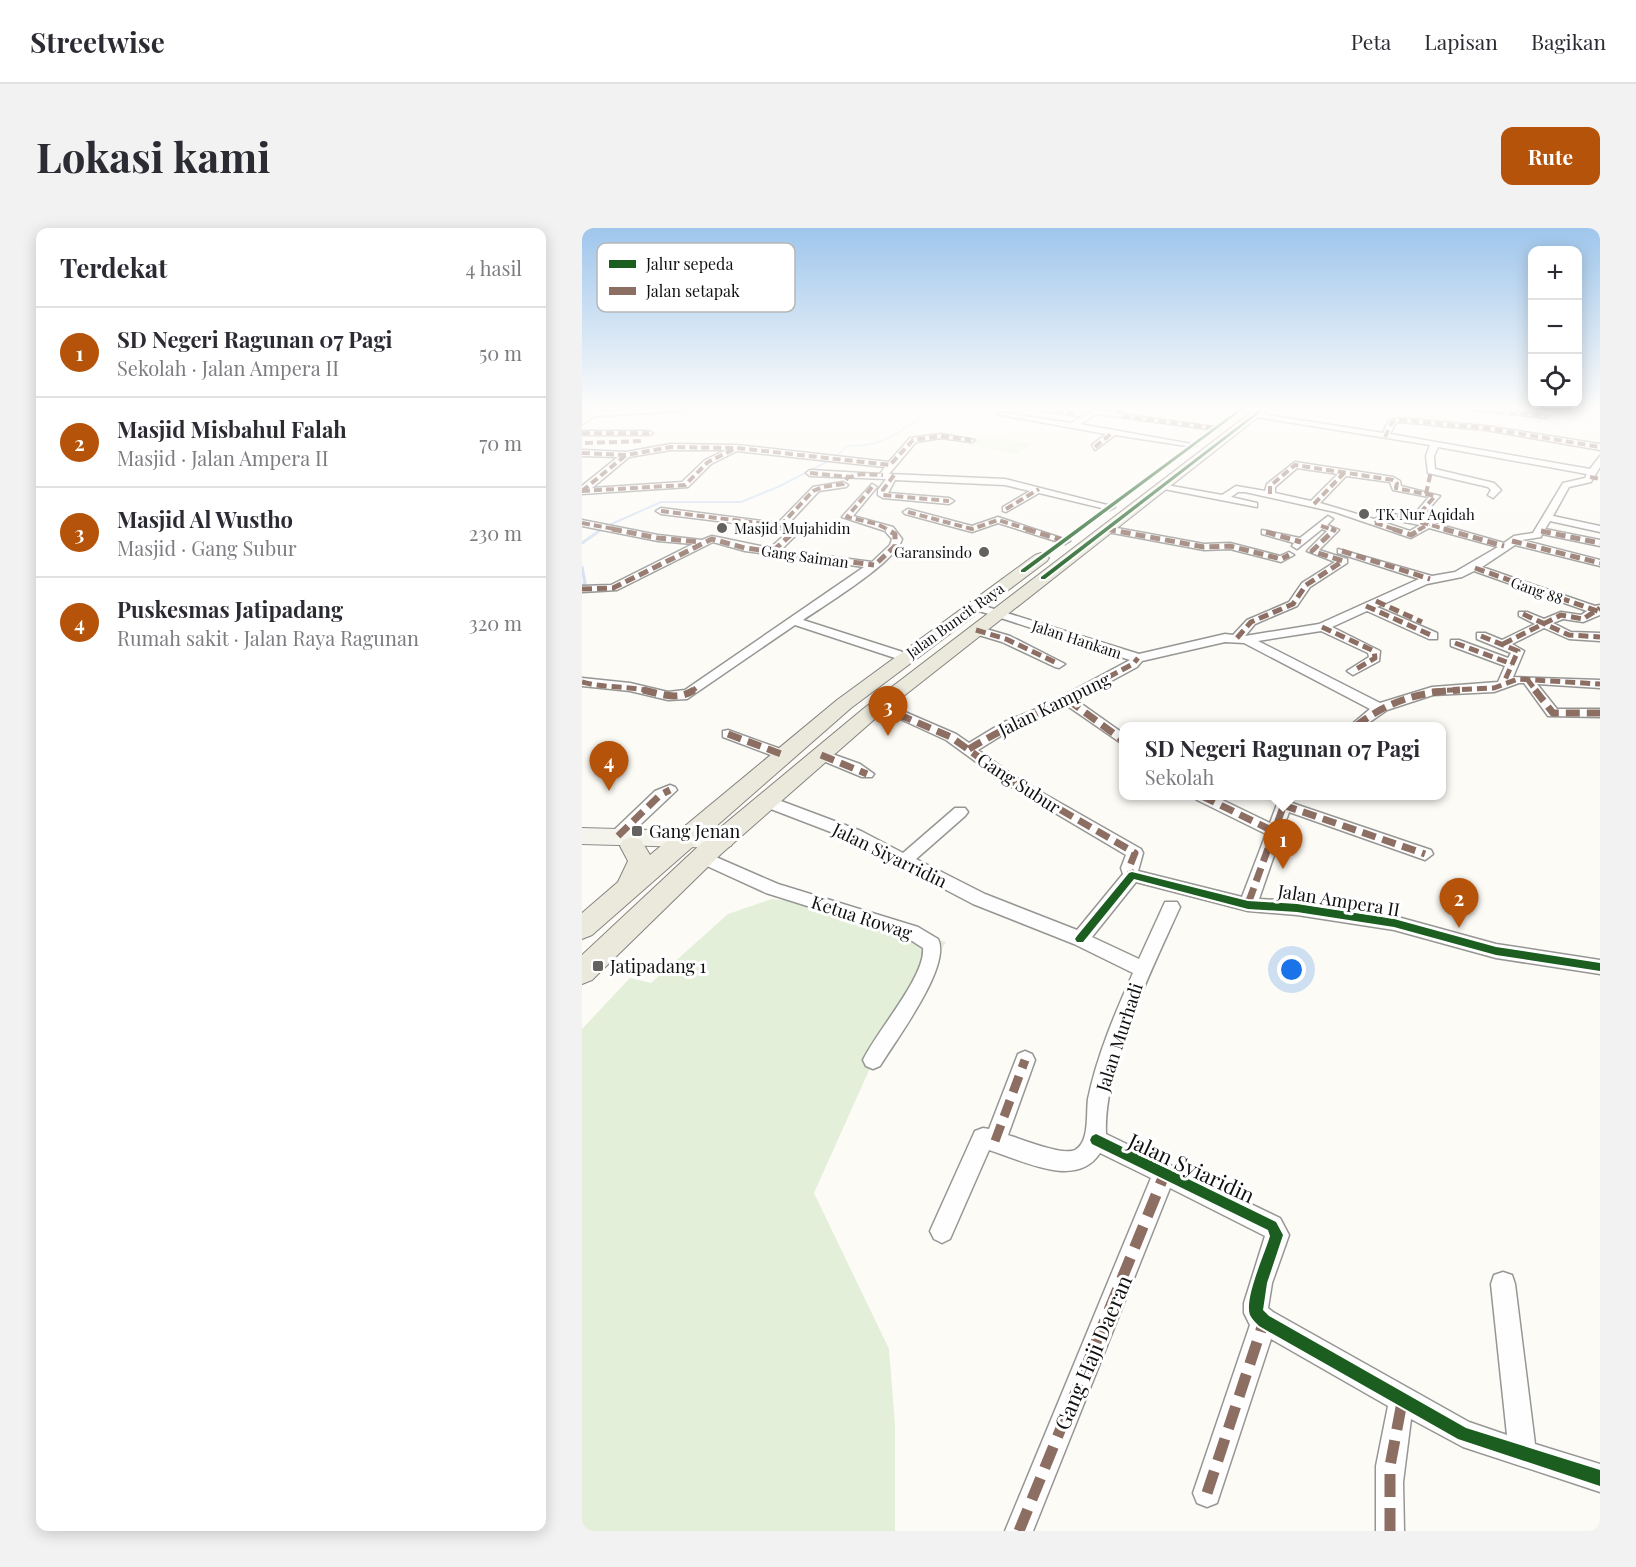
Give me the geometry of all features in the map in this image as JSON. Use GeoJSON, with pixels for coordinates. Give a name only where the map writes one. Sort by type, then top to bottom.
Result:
{"type":"FeatureCollection","features":[{"type":"Feature","properties":{"kind":"main road","name":"Jalan Buncit Raya"},"geometry":{"type":"LineString","coordinates":[[695,842],[784,755],[905,657],[1162,468]]}},
{"type":"Feature","properties":{"kind":"main road","name":"Jalan Buncit Raya"},"geometry":{"type":"LineString","coordinates":[[695,842],[768,802],[879,705],[1186,468]]}},
{"type":"Feature","properties":{"kind":"main road"},"geometry":{"type":"LineString","coordinates":[[582,836],[625,841],[695,842]]}},
{"type":"Feature","properties":{"kind":"main road"},"geometry":{"type":"LineString","coordinates":[[582,845],[625,841]]}},
{"type":"Feature","properties":{"kind":"main road"},"geometry":{"type":"LineString","coordinates":[[625,841],[641,861],[629,888]]}},
{"type":"Feature","properties":{"kind":"main road"},"geometry":{"type":"LineString","coordinates":[[582,928],[629,888],[695,842]]}},
{"type":"Feature","properties":{"kind":"main road"},"geometry":{"type":"LineString","coordinates":[[582,972],[695,842]]}},
{"type":"Feature","properties":{"kind":"street"},"geometry":{"type":"LineString","coordinates":[[610,468],[582,490],[685,488],[703,468]]}},
{"type":"Feature","properties":{"kind":"street"},"geometry":{"type":"LineString","coordinates":[[883,475],[888,468]]}},
{"type":"Feature","properties":{"kind":"street"},"geometry":{"type":"LineString","coordinates":[[1270,494],[1270,486],[1292,468]]}},
{"type":"Feature","properties":{"kind":"street"},"geometry":{"type":"LineString","coordinates":[[1312,468],[1394,480],[1396,488],[1434,496],[1414,520]]}},
{"type":"Feature","properties":{"kind":"street"},"geometry":{"type":"LineString","coordinates":[[1426,494],[1431,468]]}},
{"type":"Feature","properties":{"kind":"street"},"geometry":{"type":"LineString","coordinates":[[1553,468],[1594,476]]}},
{"type":"Feature","properties":{"kind":"street"},"geometry":{"type":"LineString","coordinates":[[1431,471],[1491,485],[1495,488],[1493,495]]}},
{"type":"Feature","properties":{"kind":"street"},"geometry":{"type":"LineString","coordinates":[[810,473],[848,477],[861,474],[894,475],[1005,482],[1110,507]]}},
{"type":"Feature","properties":{"kind":"street"},"geometry":{"type":"LineString","coordinates":[[1314,504],[1344,473]]}},
{"type":"Feature","properties":{"kind":"street"},"geometry":{"type":"LineString","coordinates":[[894,475],[883,495],[949,501]]}},
{"type":"Feature","properties":{"kind":"street"},"geometry":{"type":"LineString","coordinates":[[1322,627],[1431,579],[1458,575],[1475,568],[1520,537],[1537,535],[1566,484],[1586,481],[1594,476]]}},
{"type":"Feature","properties":{"kind":"street"},"geometry":{"type":"LineString","coordinates":[[780,526],[816,489],[825,485],[838,487],[847,482],[848,477]]}},
{"type":"Feature","properties":{"kind":"street"},"geometry":{"type":"LineString","coordinates":[[1164,486],[1254,505]]}},
{"type":"Feature","properties":{"kind":"street"},"geometry":{"type":"LineString","coordinates":[[582,682],[595,686],[627,686],[681,697],[874,565],[895,546],[895,534],[876,524],[847,517],[872,487]]}},
{"type":"Feature","properties":{"kind":"street"},"geometry":{"type":"LineString","coordinates":[[1006,509],[1039,489]]}},
{"type":"Feature","properties":{"kind":"street"},"geometry":{"type":"LineString","coordinates":[[1223,499],[1240,489],[1270,494],[1338,510],[1411,535],[1429,524]]}},
{"type":"Feature","properties":{"kind":"street"},"geometry":{"type":"LineString","coordinates":[[1266,532],[1299,544],[1338,510]]}},
{"type":"Feature","properties":{"kind":"street"},"geometry":{"type":"LineString","coordinates":[[661,511],[798,528],[773,551]]}},
{"type":"Feature","properties":{"kind":"street"},"geometry":{"type":"LineString","coordinates":[[908,512],[972,529],[991,520],[998,520],[1065,541]]}},
{"type":"Feature","properties":{"kind":"street"},"geometry":{"type":"LineString","coordinates":[[1375,523],[1388,516],[1414,520],[1508,544],[1600,563]]}},
{"type":"Feature","properties":{"kind":"street"},"geometry":{"type":"LineString","coordinates":[[1548,519],[1600,529]]}},
{"type":"Feature","properties":{"kind":"street","name":"Gang Saiman"},"geometry":{"type":"LineString","coordinates":[[582,523],[658,538],[701,542],[714,539],[735,546],[874,565]]}},
{"type":"Feature","properties":{"kind":"street"},"geometry":{"type":"LineString","coordinates":[[1321,526],[1334,530],[1312,551],[1343,561],[1306,585],[1293,604],[1251,622],[1242,639],[1380,708]]}},
{"type":"Feature","properties":{"kind":"street"},"geometry":{"type":"LineString","coordinates":[[1106,529],[1204,548],[1230,546],[1281,559],[1289,555]]}},
{"type":"Feature","properties":{"kind":"street"},"geometry":{"type":"LineString","coordinates":[[1541,531],[1600,543]]}},
{"type":"Feature","properties":{"kind":"street"},"geometry":{"type":"LineString","coordinates":[[583,589],[613,588],[701,542]]}},
{"type":"Feature","properties":{"kind":"street"},"geometry":{"type":"LineString","coordinates":[[1342,551],[1431,579]]}},
{"type":"Feature","properties":{"kind":"street","name":"Gang 88"},"geometry":{"type":"LineString","coordinates":[[1475,568],[1599,610]]}},
{"type":"Feature","properties":{"kind":"street"},"geometry":{"type":"LineString","coordinates":[[1371,604],[1422,622]]}},
{"type":"Feature","properties":{"kind":"street"},"geometry":{"type":"LineString","coordinates":[[1371,604],[1433,636]]}},
{"type":"Feature","properties":{"kind":"street","name":"Jalan Hankam"},"geometry":{"type":"LineString","coordinates":[[974,606],[1138,658],[1225,638],[1242,639],[1322,627]]}},
{"type":"Feature","properties":{"kind":"street"},"geometry":{"type":"LineString","coordinates":[[1503,644],[1561,615],[1583,619],[1599,610]]}},
{"type":"Feature","properties":{"kind":"street"},"geometry":{"type":"LineString","coordinates":[[1523,614],[1569,635],[1600,637]]}},
{"type":"Feature","properties":{"kind":"street"},"geometry":{"type":"LineString","coordinates":[[794,621],[905,657]]}},
{"type":"Feature","properties":{"kind":"street"},"geometry":{"type":"LineString","coordinates":[[1322,627],[1374,651],[1375,658],[1353,671]]}},
{"type":"Feature","properties":{"kind":"street"},"geometry":{"type":"LineString","coordinates":[[976,630],[1006,639],[1059,664]]}},
{"type":"Feature","properties":{"kind":"street"},"geometry":{"type":"LineString","coordinates":[[1361,722],[1380,708],[1432,691],[1486,690],[1500,687],[1518,651],[1481,636]]}},
{"type":"Feature","properties":{"kind":"street"},"geometry":{"type":"LineString","coordinates":[[1455,643],[1512,664]]}},
{"type":"Feature","properties":{"kind":"street","name":"Jalan Kampung"},"geometry":{"type":"LineString","coordinates":[[969,749],[1007,726],[1068,700],[1133,664],[1138,658]]}},
{"type":"Feature","properties":{"kind":"street"},"geometry":{"type":"LineString","coordinates":[[1504,682],[1527,679],[1600,684]]}},
{"type":"Feature","properties":{"kind":"street"},"geometry":{"type":"LineString","coordinates":[[1527,679],[1553,713],[1600,713]]}},
{"type":"Feature","properties":{"kind":"street"},"geometry":{"type":"LineString","coordinates":[[1068,700],[1119,737]]}},
{"type":"Feature","properties":{"kind":"street","name":"Gang Subur"},"geometry":{"type":"LineString","coordinates":[[879,705],[951,737],[1013,782],[1135,853],[1135,859],[1129,868],[1132,875]]}},
{"type":"Feature","properties":{"kind":"street"},"geometry":{"type":"LineString","coordinates":[[728,734],[784,755]]}},
{"type":"Feature","properties":{"kind":"street"},"geometry":{"type":"LineString","coordinates":[[821,755],[855,767],[867,774]]}},
{"type":"Feature","properties":{"kind":"street"},"geometry":{"type":"LineString","coordinates":[[625,841],[660,795],[670,790]]}},
{"type":"Feature","properties":{"kind":"street"},"geometry":{"type":"LineString","coordinates":[[1212,800],[1273,831]]}},
{"type":"Feature","properties":{"kind":"street"},"geometry":{"type":"LineString","coordinates":[[1080,939],[1132,875],[1248,904],[1285,800],[1425,854]]}},
{"type":"Feature","properties":{"kind":"street","name":"Jalan Siyarridin"},"geometry":{"type":"LineString","coordinates":[[768,802],[855,835],[979,899],[1010,912]]}},
{"type":"Feature","properties":{"kind":"street"},"geometry":{"type":"LineString","coordinates":[[904,861],[960,812]]}},
{"type":"Feature","properties":{"kind":"street","name":"Ketua Rowag"},"geometry":{"type":"LineString","coordinates":[[695,842],[772,889],[856,914],[924,938],[932,944],[933,954],[922,982],[873,1060]]}},
{"type":"Feature","properties":{"kind":"street","name":"Jalan Ampera II"},"geometry":{"type":"LineString","coordinates":[[1248,904],[1297,908],[1394,923],[1496,951],[1600,967]]}},
{"type":"Feature","properties":{"kind":"street"},"geometry":{"type":"LineString","coordinates":[[1142,969],[1171,907]]}},
{"type":"Feature","properties":{"kind":"street","name":"Jalan Murhadi"},"geometry":{"type":"LineString","coordinates":[[1010,912],[1080,939],[1142,969],[1103,1082],[1094,1123],[1096,1140]]}},
{"type":"Feature","properties":{"kind":"street"},"geometry":{"type":"LineString","coordinates":[[942,1231],[989,1139],[1025,1060]]}},
{"type":"Feature","properties":{"kind":"street"},"geometry":{"type":"LineString","coordinates":[[989,1139],[1064,1162],[1075,1162],[1085,1158],[1096,1140]]}},
{"type":"Feature","properties":{"kind":"street","name":"Jalan Syiaridin"},"geometry":{"type":"LineString","coordinates":[[1096,1140],[1272,1226],[1277,1235],[1258,1292],[1256,1308],[1256,1313],[1264,1321]]}},
{"type":"Feature","properties":{"kind":"street","name":"Gang Haji Daeran"},"geometry":{"type":"LineString","coordinates":[[1019,1531],[1165,1172]]}},
{"type":"Feature","properties":{"kind":"street"},"geometry":{"type":"LineString","coordinates":[[1503,1284],[1524,1454]]}},
{"type":"Feature","properties":{"kind":"street"},"geometry":{"type":"LineString","coordinates":[[1207,1493],[1264,1321],[1402,1402],[1463,1434],[1600,1478]]}},
{"type":"Feature","properties":{"kind":"street"},"geometry":{"type":"LineString","coordinates":[[1390,1531],[1388,1485],[1393,1433],[1402,1402]]}},
{"type":"Feature","properties":{"kind":"green space"},"geometry":{"type":"Polygon","coordinates":[[[772,899],[819,904],[946,942],[883,1039],[814,1193],[889,1349],[895,1425],[895,1531],[582,1531],[582,1029],[630,978],[651,983],[728,914],[772,899]]]}},
{"type":"Feature","properties":{"kind":"waterway"},"geometry":{"type":"LineString","coordinates":[[598,530],[661,502],[741,502],[780,486],[815,468]]}},
{"type":"Feature","properties":{"kind":"waterway"},"geometry":{"type":"LineString","coordinates":[[582,543],[602,529]]}},
{"type":"Feature","properties":{"kind":"waterway"},"geometry":{"type":"LineString","coordinates":[[582,567],[585,583],[582,587]]}},
{"type":"Feature","properties":{"kind":"marked path"},"geometry":{"type":"LineString","coordinates":[[582,491],[610,468]]}},
{"type":"Feature","properties":{"kind":"marked path"},"geometry":{"type":"LineString","coordinates":[[582,491],[685,485],[702,468]]}},
{"type":"Feature","properties":{"kind":"marked path"},"geometry":{"type":"LineString","coordinates":[[1270,494],[1270,486],[1292,468]]}},
{"type":"Feature","properties":{"kind":"marked path"},"geometry":{"type":"LineString","coordinates":[[1313,468],[1393,480],[1397,483],[1396,488],[1435,496],[1414,520]]}},
{"type":"Feature","properties":{"kind":"marked path"},"geometry":{"type":"LineString","coordinates":[[1426,494],[1431,471]]}},
{"type":"Feature","properties":{"kind":"marked path"},"geometry":{"type":"LineString","coordinates":[[810,473],[850,477],[861,474],[883,475]]}},
{"type":"Feature","properties":{"kind":"marked path"},"geometry":{"type":"LineString","coordinates":[[1314,504],[1344,473]]}},
{"type":"Feature","properties":{"kind":"marked path"},"geometry":{"type":"LineString","coordinates":[[894,475],[883,490],[883,495],[949,501]]}},
{"type":"Feature","properties":{"kind":"marked path"},"geometry":{"type":"LineString","coordinates":[[780,526],[813,491],[843,484],[847,482],[848,477]]}},
{"type":"Feature","properties":{"kind":"marked path"},"geometry":{"type":"LineString","coordinates":[[1590,477],[1600,479]]}},
{"type":"Feature","properties":{"kind":"marked path"},"geometry":{"type":"LineString","coordinates":[[872,487],[847,517],[877,524],[895,534],[895,546],[878,562]]}},
{"type":"Feature","properties":{"kind":"marked path"},"geometry":{"type":"LineString","coordinates":[[1006,509],[1039,489]]}},
{"type":"Feature","properties":{"kind":"marked path"},"geometry":{"type":"LineString","coordinates":[[661,511],[798,528],[773,551]]}},
{"type":"Feature","properties":{"kind":"marked path"},"geometry":{"type":"LineString","coordinates":[[908,512],[972,529],[998,520],[1065,541]]}},
{"type":"Feature","properties":{"kind":"marked path"},"geometry":{"type":"LineString","coordinates":[[1375,523],[1387,516],[1405,518],[1504,546]]}},
{"type":"Feature","properties":{"kind":"marked path"},"geometry":{"type":"LineString","coordinates":[[582,523],[658,538],[700,542]]}},
{"type":"Feature","properties":{"kind":"marked path"},"geometry":{"type":"LineString","coordinates":[[1375,523],[1411,535],[1429,524]]}},
{"type":"Feature","properties":{"kind":"marked path"},"geometry":{"type":"LineString","coordinates":[[1237,638],[1251,622],[1293,604],[1306,585],[1343,561],[1312,551],[1334,530],[1321,526]]}},
{"type":"Feature","properties":{"kind":"marked path"},"geometry":{"type":"LineString","coordinates":[[1106,529],[1204,547],[1230,546],[1281,559],[1289,555]]}},
{"type":"Feature","properties":{"kind":"marked path"},"geometry":{"type":"LineString","coordinates":[[1541,531],[1600,543]]}},
{"type":"Feature","properties":{"kind":"marked path"},"geometry":{"type":"LineString","coordinates":[[1266,532],[1301,542]]}},
{"type":"Feature","properties":{"kind":"marked path"},"geometry":{"type":"LineString","coordinates":[[582,589],[613,588],[712,539],[745,548],[874,565]]}},
{"type":"Feature","properties":{"kind":"marked path"},"geometry":{"type":"LineString","coordinates":[[1512,541],[1600,563]]}},
{"type":"Feature","properties":{"kind":"marked path"},"geometry":{"type":"LineString","coordinates":[[1342,551],[1430,579]]}},
{"type":"Feature","properties":{"kind":"marked path"},"geometry":{"type":"LineString","coordinates":[[1475,568],[1600,612]]}},
{"type":"Feature","properties":{"kind":"marked path"},"geometry":{"type":"LineString","coordinates":[[1376,601],[1422,622]]}},
{"type":"Feature","properties":{"kind":"marked path"},"geometry":{"type":"LineString","coordinates":[[1366,606],[1433,636]]}},
{"type":"Feature","properties":{"kind":"marked path"},"geometry":{"type":"LineString","coordinates":[[1503,644],[1561,615],[1583,619],[1600,608]]}},
{"type":"Feature","properties":{"kind":"marked path"},"geometry":{"type":"LineString","coordinates":[[1523,614],[1569,635],[1600,637]]}},
{"type":"Feature","properties":{"kind":"marked path"},"geometry":{"type":"LineString","coordinates":[[1322,627],[1374,651],[1375,658],[1353,671]]}},
{"type":"Feature","properties":{"kind":"marked path"},"geometry":{"type":"LineString","coordinates":[[976,630],[1006,639],[1059,664]]}},
{"type":"Feature","properties":{"kind":"marked path"},"geometry":{"type":"LineString","coordinates":[[1481,636],[1518,651],[1504,682]]}},
{"type":"Feature","properties":{"kind":"marked path"},"geometry":{"type":"LineString","coordinates":[[1455,643],[1512,664]]}},
{"type":"Feature","properties":{"kind":"marked path"},"geometry":{"type":"LineString","coordinates":[[969,749],[1007,726],[1051,708],[1133,664],[1138,658]]}},
{"type":"Feature","properties":{"kind":"marked path"},"geometry":{"type":"LineString","coordinates":[[1361,722],[1379,708],[1432,691],[1494,688],[1518,679],[1600,684]]}},
{"type":"Feature","properties":{"kind":"marked path"},"geometry":{"type":"LineString","coordinates":[[1527,679],[1553,713],[1600,713]]}},
{"type":"Feature","properties":{"kind":"marked path"},"geometry":{"type":"LineString","coordinates":[[582,682],[600,687],[627,686],[675,697],[685,696],[696,688]]}},
{"type":"Feature","properties":{"kind":"marked path"},"geometry":{"type":"LineString","coordinates":[[1068,700],[1119,737]]}},
{"type":"Feature","properties":{"kind":"marked path"},"geometry":{"type":"LineString","coordinates":[[879,706],[951,737],[1013,782],[1135,853],[1129,868],[1132,875]]}},
{"type":"Feature","properties":{"kind":"marked path"},"geometry":{"type":"LineString","coordinates":[[728,734],[784,755]]}},
{"type":"Feature","properties":{"kind":"marked path"},"geometry":{"type":"LineString","coordinates":[[821,755],[855,767],[867,774]]}},
{"type":"Feature","properties":{"kind":"marked path"},"geometry":{"type":"LineString","coordinates":[[618,836],[660,795],[670,790]]}},
{"type":"Feature","properties":{"kind":"marked path"},"geometry":{"type":"LineString","coordinates":[[1210,800],[1273,831]]}},
{"type":"Feature","properties":{"kind":"marked path"},"geometry":{"type":"LineString","coordinates":[[1248,905],[1286,800]]}},
{"type":"Feature","properties":{"kind":"marked path"},"geometry":{"type":"LineString","coordinates":[[1283,805],[1425,854]]}},
{"type":"Feature","properties":{"kind":"marked path"},"geometry":{"type":"LineString","coordinates":[[995,1141],[1025,1060]]}},
{"type":"Feature","properties":{"kind":"marked path"},"geometry":{"type":"LineString","coordinates":[[1019,1531],[1165,1172]]}},
{"type":"Feature","properties":{"kind":"marked path"},"geometry":{"type":"LineString","coordinates":[[1207,1493],[1264,1321]]}},
{"type":"Feature","properties":{"kind":"marked path"},"geometry":{"type":"LineString","coordinates":[[1390,1531],[1388,1498],[1390,1466],[1394,1434],[1402,1402]]}},
{"type":"Feature","properties":{"kind":"cycle path"},"geometry":{"type":"LineString","coordinates":[[1023,571],[1162,468]]}},
{"type":"Feature","properties":{"kind":"cycle path"},"geometry":{"type":"LineString","coordinates":[[1043,578],[1186,468]]}},
{"type":"Feature","properties":{"kind":"cycle path"},"geometry":{"type":"LineString","coordinates":[[1080,939],[1132,875],[1248,905],[1297,908],[1394,923],[1496,951],[1600,967]]}},
{"type":"Feature","properties":{"kind":"cycle path"},"geometry":{"type":"LineString","coordinates":[[1096,1140],[1272,1226],[1277,1235],[1260,1283],[1256,1303],[1256,1313],[1264,1321],[1463,1434],[1600,1478]]}},
{"type":"Feature","properties":{"kind":"place","name":"TK Nur Aqidah"},"geometry":{"type":"Point","coordinates":[1364,514]}},
{"type":"Feature","properties":{"kind":"place","name":"Masjid Mujahidin"},"geometry":{"type":"Point","coordinates":[722,528]}},
{"type":"Feature","properties":{"kind":"place","name":"Garansindo"},"geometry":{"type":"Point","coordinates":[984,552]}},
{"type":"Feature","properties":{"kind":"place","name":"Masjid Al Wustho"},"geometry":{"type":"Point","coordinates":[888,736]}},
{"type":"Feature","properties":{"kind":"place","name":"Puskesmas Jatipadang"},"geometry":{"type":"Point","coordinates":[609,791]}},
{"type":"Feature","properties":{"kind":"place","name":"Gang Jenan"},"geometry":{"type":"Point","coordinates":[637,831]}},
{"type":"Feature","properties":{"kind":"place","name":"SD Negeri Ragunan 07 Pagi"},"geometry":{"type":"Point","coordinates":[1283,869]}},
{"type":"Feature","properties":{"kind":"place","name":"Masjid Misbahul Falah"},"geometry":{"type":"Point","coordinates":[1459,928]}},
{"type":"Feature","properties":{"kind":"place","name":"Jatipadang 1"},"geometry":{"type":"Point","coordinates":[598,966]}}]}
